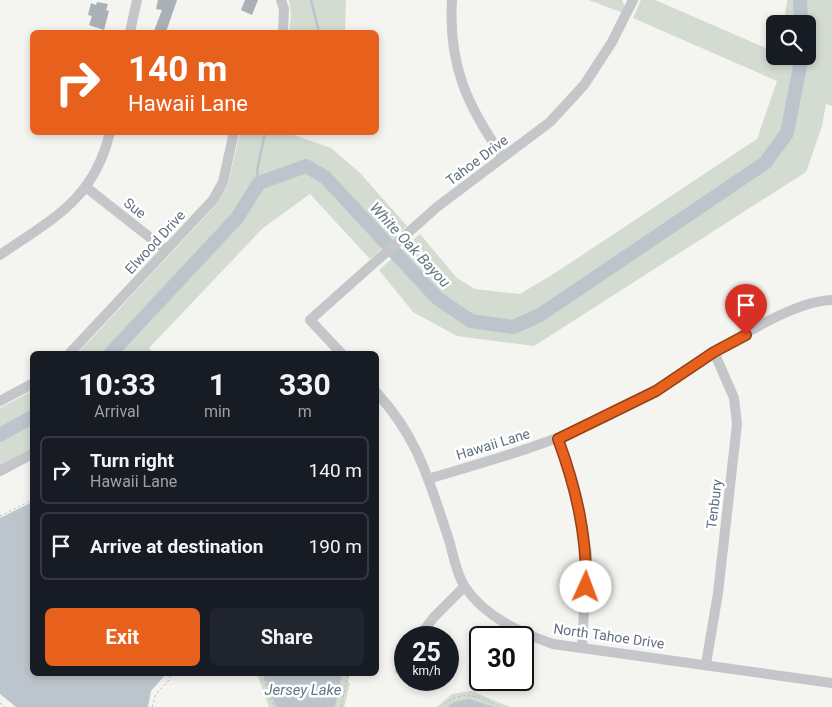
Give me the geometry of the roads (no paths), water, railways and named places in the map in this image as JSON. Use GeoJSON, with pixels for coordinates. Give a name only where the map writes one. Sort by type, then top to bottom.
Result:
{"type":"FeatureCollection","features":[{"type":"Feature","properties":{"kind":"street"},"geometry":{"type":"LineString","coordinates":[[130,30],[137,0]]}},
{"type":"Feature","properties":{"kind":"street"},"geometry":{"type":"LineString","coordinates":[[281,0],[284,9],[283,30]]}},
{"type":"Feature","properties":{"kind":"street"},"geometry":{"type":"LineString","coordinates":[[452,0],[450,26],[456,70],[469,104],[503,157]]}},
{"type":"Feature","properties":{"kind":"street","name":"Tahoe Drive"},"geometry":{"type":"LineString","coordinates":[[339,351],[310,320],[407,232],[550,122],[584,85],[612,42],[633,0]]}},
{"type":"Feature","properties":{"kind":"street"},"geometry":{"type":"LineString","coordinates":[[0,255],[63,211],[87,188],[109,135]]}},
{"type":"Feature","properties":{"kind":"street","name":"Elwood Drive"},"geometry":{"type":"LineString","coordinates":[[71,351],[213,200],[223,182],[233,135]]}},
{"type":"Feature","properties":{"kind":"street","name":"Sue"},"geometry":{"type":"LineString","coordinates":[[87,188],[166,250]]}},
{"type":"Feature","properties":{"kind":"street","name":"Hawaii Lane"},"geometry":{"type":"LineString","coordinates":[[428,479],[558,439],[656,391],[714,352],[794,309],[832,300]]}},
{"type":"Feature","properties":{"kind":"street","name":"Tenbury"},"geometry":{"type":"LineString","coordinates":[[706,664],[718,593],[737,424],[734,398],[714,352]]}},
{"type":"Feature","properties":{"kind":"street"},"geometry":{"type":"LineString","coordinates":[[0,401],[30,385]]}},
{"type":"Feature","properties":{"kind":"street","name":"North Tahoe Drive"},"geometry":{"type":"LineString","coordinates":[[379,395],[391,408],[420,456],[464,587],[498,619],[528,635],[553,644],[832,682]]}},
{"type":"Feature","properties":{"kind":"street"},"geometry":{"type":"LineString","coordinates":[[558,439],[579,506],[586,554],[582,648]]}},
{"type":"Feature","properties":{"kind":"street"},"geometry":{"type":"LineString","coordinates":[[0,471],[30,455]]}},
{"type":"Feature","properties":{"kind":"street"},"geometry":{"type":"LineString","coordinates":[[427,626],[464,587]]}},
{"type":"Feature","properties":{"kind":"water"},"geometry":{"type":"Polygon","coordinates":[[[30,503],[30,676],[164,676],[151,691],[148,707],[16,707],[0,694],[0,518],[30,503]]]}},
{"type":"Feature","properties":{"kind":"water","name":"Jersey Lake"},"geometry":{"type":"Polygon","coordinates":[[[264,676],[342,676],[335,707],[276,707],[264,676]]]}},
{"type":"Feature","properties":{"kind":"water"},"geometry":{"type":"Polygon","coordinates":[[[469,699],[494,707],[447,707],[454,702],[469,699]]]}},
{"type":"Feature","properties":{"kind":"waterway"},"geometry":{"type":"LineString","coordinates":[[311,0],[318,30]]}},
{"type":"Feature","properties":{"kind":"waterway","name":"White Oak Bayou"},"geometry":{"type":"LineString","coordinates":[[800,0],[801,15]]}},
{"type":"Feature","properties":{"kind":"waterway","name":"White Oak Bayou"},"geometry":{"type":"LineString","coordinates":[[113,351],[237,218],[259,183],[306,166],[325,177],[437,298],[471,321],[513,327],[540,315],[765,163],[787,133],[800,65]]}},
{"type":"Feature","properties":{"kind":"waterway"},"geometry":{"type":"LineString","coordinates":[[259,183],[257,171],[264,135]]}},
{"type":"Feature","properties":{"kind":"waterway","name":"White Oak Bayou"},"geometry":{"type":"LineString","coordinates":[[0,435],[30,418]]}}]}
